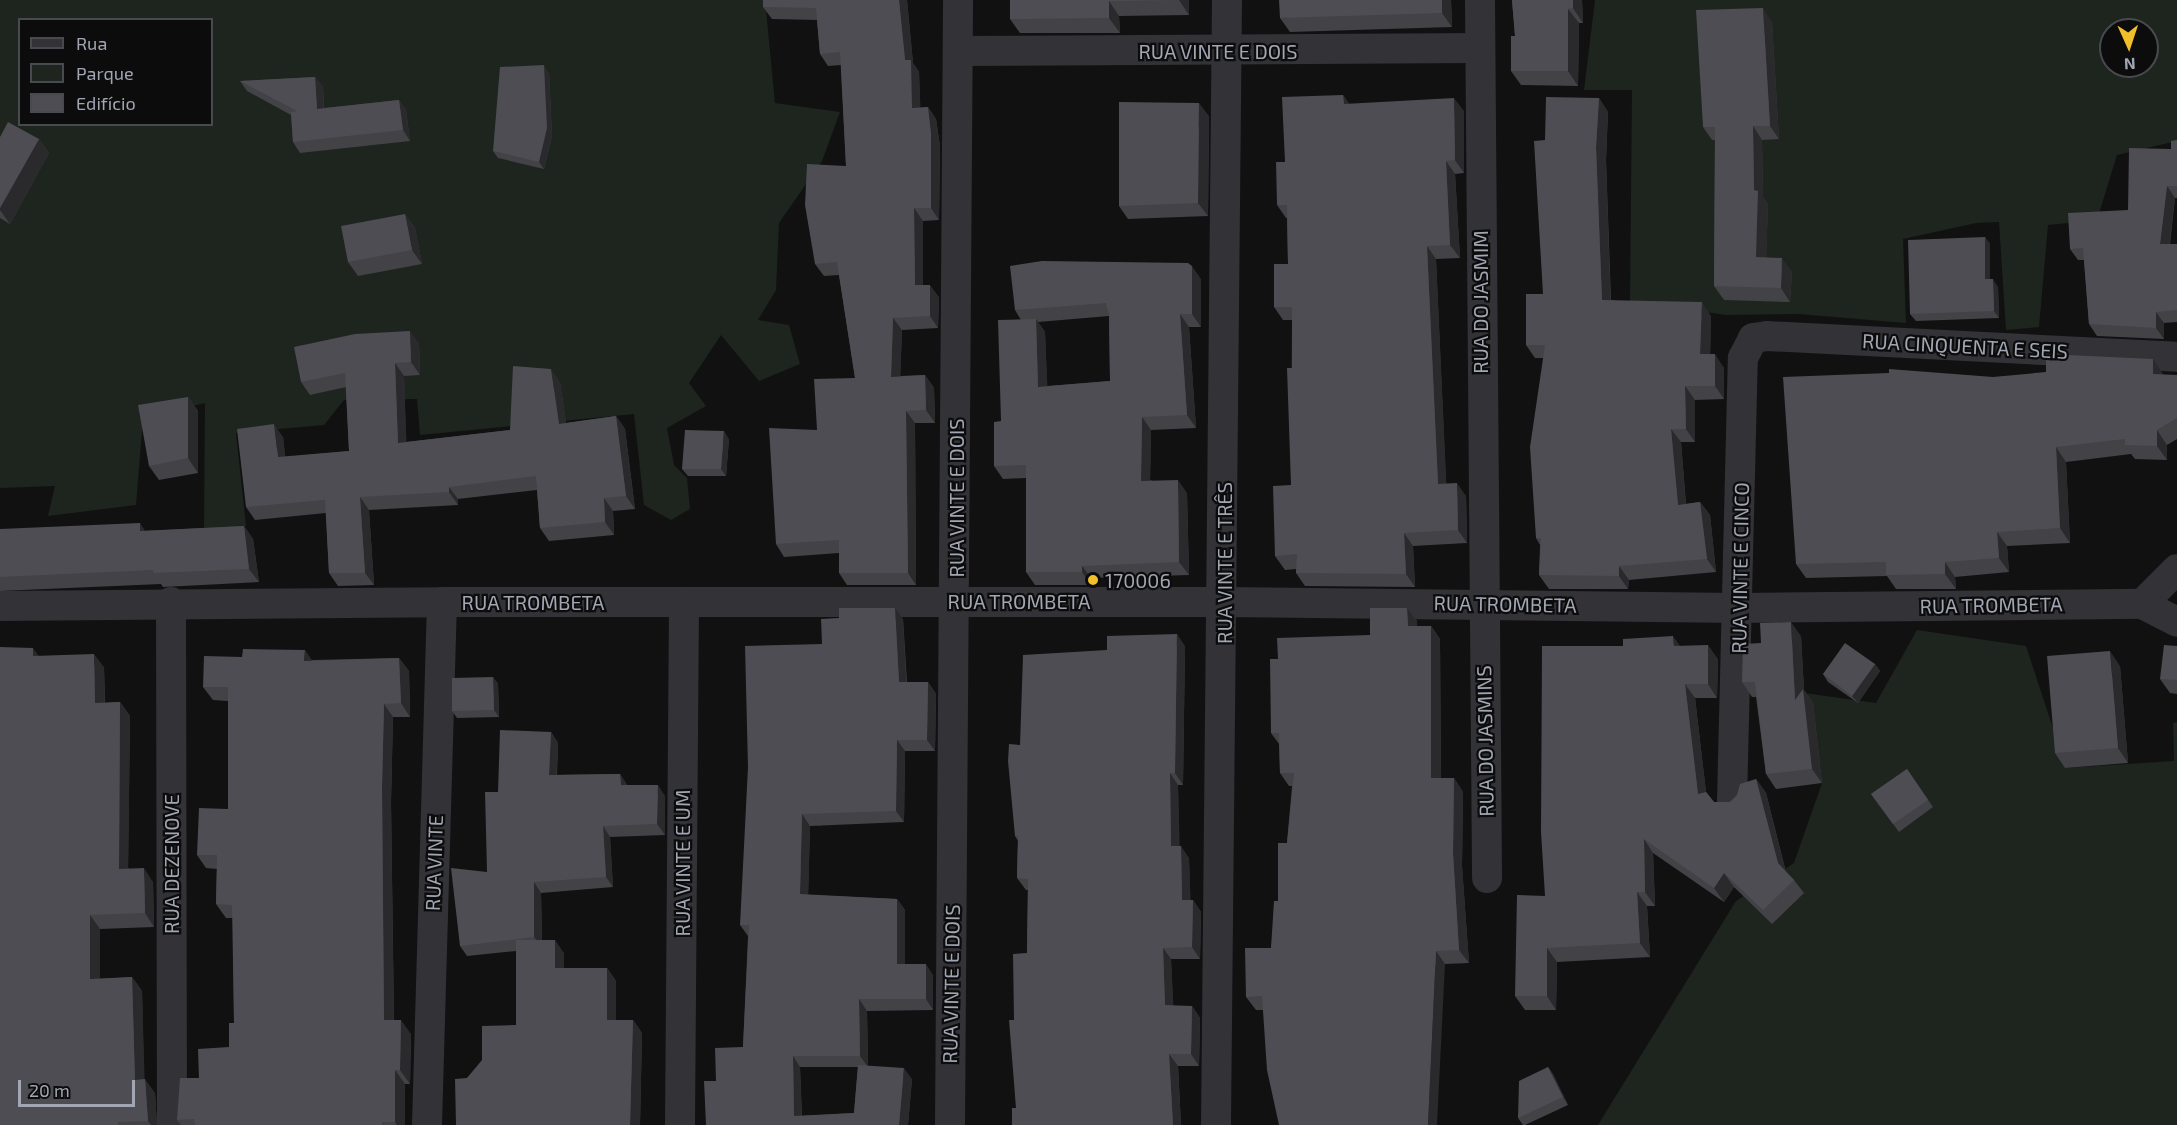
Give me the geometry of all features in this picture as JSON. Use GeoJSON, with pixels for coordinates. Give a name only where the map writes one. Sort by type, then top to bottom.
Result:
{"type":"FeatureCollection","features":[{"type":"Feature","properties":{"kind":"street","name":"RUA VINTE E DOIS"},"geometry":{"type":"LineString","coordinates":[[950,1125],[958,0]]}},
{"type":"Feature","properties":{"kind":"street","name":"RUA VINTE E TRÊS"},"geometry":{"type":"LineString","coordinates":[[1216,1125],[1224,602],[1227,0]]}},
{"type":"Feature","properties":{"kind":"street","name":"RUA DO JASMIM"},"geometry":{"type":"LineString","coordinates":[[1480,0],[1482,604]]}},
{"type":"Feature","properties":{"kind":"street","name":"RUA VINTE E DOIS"},"geometry":{"type":"LineString","coordinates":[[958,51],[1226,52],[1479,48]]}},
{"type":"Feature","properties":{"kind":"street","name":"RUA CINQUENTA E SEIS"},"geometry":{"type":"LineString","coordinates":[[1753,338],[1767,336],[2177,357]]}},
{"type":"Feature","properties":{"kind":"street","name":"RUA VINTE E CINCO"},"geometry":{"type":"LineString","coordinates":[[1732,801],[1740,608],[1743,358],[1753,338]]}},
{"type":"Feature","properties":{"kind":"street"},"geometry":{"type":"LineString","coordinates":[[2142,604],[2177,569]]}},
{"type":"Feature","properties":{"kind":"street","name":"RUA TROMBETA"},"geometry":{"type":"LineString","coordinates":[[0,606],[171,602],[955,601],[1740,608],[2142,604],[2177,622]]}},
{"type":"Feature","properties":{"kind":"street","name":"RUA DEZENOVE"},"geometry":{"type":"LineString","coordinates":[[171,602],[172,1125]]}},
{"type":"Feature","properties":{"kind":"street","name":"RUA VINTE"},"geometry":{"type":"LineString","coordinates":[[427,1125],[442,602]]}},
{"type":"Feature","properties":{"kind":"street","name":"RUA VINTE E UM"},"geometry":{"type":"LineString","coordinates":[[680,1125],[684,602]]}},
{"type":"Feature","properties":{"kind":"street","name":"RUA DO JASMINS"},"geometry":{"type":"LineString","coordinates":[[1482,604],[1487,878]]}},
{"type":"Feature","properties":{"kind":"green space"},"geometry":{"type":"Polygon","coordinates":[[[0,0],[765,0],[775,103],[840,112],[822,161],[779,223],[776,290],[758,320],[789,325],[800,364],[759,381],[721,335],[689,383],[706,406],[667,428],[674,465],[687,478],[690,509],[671,520],[644,505],[634,414],[420,435],[417,399],[344,400],[324,425],[236,433],[246,526],[204,528],[205,403],[143,418],[136,505],[48,516],[55,486],[0,488],[0,0]]]}},
{"type":"Feature","properties":{"kind":"green space"},"geometry":{"type":"Polygon","coordinates":[[[1595,0],[2177,0],[2177,141],[2117,155],[2097,220],[2048,225],[2039,327],[2006,330],[1999,222],[1976,223],[1903,239],[1906,323],[1799,314],[1726,315],[1630,301],[1632,90],[1584,90],[1595,0]]]}},
{"type":"Feature","properties":{"kind":"green space"},"geometry":{"type":"Polygon","coordinates":[[[1917,630],[2026,646],[2066,768],[2174,761],[2173,723],[2177,722],[2177,1125],[1598,1125],[1736,901],[1794,863],[1822,783],[1804,693],[1876,703],[1917,630]]]}},
{"type":"Feature","properties":{"kind":"building"},"geometry":{"type":"Polygon","coordinates":[[[763,0],[899,0],[905,60],[911,60],[912,108],[928,107],[931,133],[931,208],[914,208],[915,285],[930,285],[930,316],[893,318],[891,377],[925,375],[926,410],[906,411],[908,573],[839,573],[839,540],[776,544],[769,428],[817,430],[814,379],[855,378],[837,262],[815,264],[805,205],[807,164],[846,166],[840,52],[820,54],[816,8],[763,7],[763,0]]]}},
{"type":"Feature","properties":{"kind":"building"},"geometry":{"type":"Polygon","coordinates":[[[1010,0],[1179,0],[1109,1],[1109,18],[1010,19],[1010,0]]]}},
{"type":"Feature","properties":{"kind":"building"},"geometry":{"type":"Polygon","coordinates":[[[1279,0],[1442,0],[1442,13],[1280,18],[1279,0]]]}},
{"type":"Feature","properties":{"kind":"building"},"geometry":{"type":"Polygon","coordinates":[[[1512,0],[1573,0],[1573,8],[1568,9],[1568,71],[1511,71],[1511,36],[1515,36],[1512,0]]]}},
{"type":"Feature","properties":{"kind":"building"},"geometry":{"type":"Polygon","coordinates":[[[1763,8],[1770,126],[1753,126],[1754,190],[1758,191],[1756,257],[1782,258],[1781,288],[1714,286],[1715,127],[1703,127],[1696,10],[1763,8]]]}},
{"type":"Feature","properties":{"kind":"building"},"geometry":{"type":"Polygon","coordinates":[[[544,65],[547,128],[539,162],[493,151],[500,67],[544,65]]]}},
{"type":"Feature","properties":{"kind":"building"},"geometry":{"type":"Polygon","coordinates":[[[315,77],[317,109],[399,100],[403,130],[293,142],[291,112],[297,111],[240,81],[315,77]]]}},
{"type":"Feature","properties":{"kind":"building"},"geometry":{"type":"Polygon","coordinates":[[[1343,95],[1344,104],[1454,98],[1455,160],[1446,161],[1450,245],[1427,246],[1438,484],[1457,483],[1458,530],[1404,533],[1406,574],[1296,573],[1297,554],[1275,556],[1273,486],[1291,485],[1287,368],[1292,368],[1292,307],[1274,307],[1274,264],[1288,264],[1287,205],[1277,205],[1276,162],[1285,162],[1282,97],[1343,95]]]}},
{"type":"Feature","properties":{"kind":"building"},"geometry":{"type":"Polygon","coordinates":[[[1546,97],[1599,98],[1596,147],[1602,300],[1702,302],[1700,354],[1715,354],[1715,386],[1685,386],[1686,429],[1671,429],[1678,505],[1700,502],[1707,559],[1619,566],[1619,576],[1539,575],[1541,538],[1536,538],[1530,447],[1545,345],[1526,345],[1526,294],[1543,294],[1534,141],[1545,140],[1546,97]]]}},
{"type":"Feature","properties":{"kind":"building"},"geometry":{"type":"Polygon","coordinates":[[[1119,102],[1199,103],[1198,203],[1119,206],[1119,102]]]}},
{"type":"Feature","properties":{"kind":"building"},"geometry":{"type":"Polygon","coordinates":[[[8,122],[39,139],[0,208],[0,137],[8,122]]]}},
{"type":"Feature","properties":{"kind":"building"},"geometry":{"type":"Polygon","coordinates":[[[2177,140],[2177,186],[2167,186],[2160,244],[2177,244],[2177,310],[2156,312],[2156,328],[2089,324],[2083,248],[2070,249],[2068,213],[2128,210],[2129,148],[2171,149],[2171,141],[2177,140]]]}},
{"type":"Feature","properties":{"kind":"building"},"geometry":{"type":"Polygon","coordinates":[[[405,214],[412,250],[348,262],[341,226],[405,214]]]}},
{"type":"Feature","properties":{"kind":"building"},"geometry":{"type":"Polygon","coordinates":[[[1985,237],[1985,279],[1993,279],[1994,311],[1910,314],[1908,240],[1985,237]]]}},
{"type":"Feature","properties":{"kind":"building"},"geometry":{"type":"Polygon","coordinates":[[[1042,261],[1188,263],[1192,266],[1192,314],[1180,314],[1187,415],[1142,417],[1141,481],[1178,480],[1179,562],[1082,566],[1082,572],[1026,572],[1026,465],[994,466],[994,422],[1001,421],[998,320],[1036,319],[1038,387],[1110,381],[1109,314],[1106,303],[1015,310],[1010,266],[1042,261]]]}},
{"type":"Feature","properties":{"kind":"building"},"geometry":{"type":"Polygon","coordinates":[[[410,331],[411,362],[395,363],[398,443],[510,430],[513,366],[551,369],[559,424],[616,416],[626,496],[604,498],[605,522],[540,528],[536,476],[449,487],[449,492],[360,497],[365,573],[329,573],[325,500],[246,507],[237,429],[274,424],[278,457],[349,451],[345,373],[301,382],[294,347],[355,334],[410,331]]]}},
{"type":"Feature","properties":{"kind":"building"},"geometry":{"type":"Polygon","coordinates":[[[2046,354],[2153,359],[2153,374],[2177,375],[2177,418],[2157,430],[2157,446],[2125,445],[2125,439],[2056,447],[2060,528],[1997,532],[1999,558],[1945,562],[1945,574],[1886,575],[1886,562],[1796,564],[1783,377],[1889,373],[1889,369],[1993,377],[2046,372],[2046,354]]]}},
{"type":"Feature","properties":{"kind":"building"},"geometry":{"type":"Polygon","coordinates":[[[188,397],[188,458],[149,466],[138,405],[188,397]]]}},
{"type":"Feature","properties":{"kind":"building"},"geometry":{"type":"Polygon","coordinates":[[[685,430],[724,431],[721,469],[682,469],[685,430]]]}},
{"type":"Feature","properties":{"kind":"building"},"geometry":{"type":"Polygon","coordinates":[[[140,523],[140,531],[244,526],[249,569],[154,573],[153,570],[0,577],[0,529],[140,523]]]}},
{"type":"Feature","properties":{"kind":"building"},"geometry":{"type":"Polygon","coordinates":[[[839,608],[895,608],[899,682],[928,682],[927,740],[897,740],[896,811],[802,814],[800,894],[897,899],[897,964],[926,964],[926,999],[859,999],[860,1056],[793,1056],[794,1116],[854,1113],[858,1065],[904,1068],[899,1125],[706,1125],[704,1081],[716,1081],[715,1048],[743,1047],[749,925],[740,925],[748,767],[745,646],[822,644],[821,619],[839,618],[839,608]]]}},
{"type":"Feature","properties":{"kind":"building"},"geometry":{"type":"Polygon","coordinates":[[[1370,608],[1407,608],[1408,626],[1431,626],[1431,778],[1454,778],[1453,853],[1459,950],[1436,951],[1428,1125],[1279,1125],[1267,1070],[1262,996],[1246,997],[1245,948],[1271,948],[1274,901],[1278,901],[1278,843],[1287,843],[1294,773],[1280,773],[1279,733],[1271,733],[1270,659],[1278,659],[1277,638],[1370,635],[1370,608]]]}},
{"type":"Feature","properties":{"kind":"building"},"geometry":{"type":"Polygon","coordinates":[[[1791,622],[1795,700],[1803,689],[1812,769],[1766,774],[1755,682],[1742,682],[1743,644],[1761,643],[1760,623],[1791,622]]]}},
{"type":"Feature","properties":{"kind":"building"},"geometry":{"type":"Polygon","coordinates":[[[1177,634],[1175,773],[1170,773],[1171,846],[1181,846],[1182,900],[1193,900],[1192,947],[1163,948],[1165,1005],[1192,1006],[1191,1054],[1169,1054],[1173,1125],[1012,1125],[1012,1108],[1016,1108],[1009,1020],[1014,1020],[1013,954],[1027,953],[1028,879],[1017,878],[1018,836],[1015,836],[1008,761],[1009,744],[1020,745],[1023,655],[1107,650],[1107,636],[1177,634]]]}},
{"type":"Feature","properties":{"kind":"building"},"geometry":{"type":"Polygon","coordinates":[[[1673,636],[1674,646],[1708,645],[1708,684],[1685,684],[1698,794],[1706,792],[1714,802],[1730,802],[1737,795],[1740,784],[1756,779],[1778,863],[1794,880],[1763,910],[1724,873],[1714,888],[1644,839],[1645,892],[1637,892],[1640,943],[1547,948],[1547,996],[1515,996],[1517,895],[1545,896],[1541,832],[1542,646],[1623,646],[1623,639],[1673,636]]]}},
{"type":"Feature","properties":{"kind":"building"},"geometry":{"type":"Polygon","coordinates":[[[1845,643],[1875,664],[1852,696],[1823,674],[1845,643]]]}},
{"type":"Feature","properties":{"kind":"building"},"geometry":{"type":"Polygon","coordinates":[[[2164,645],[2177,646],[2177,680],[2160,679],[2164,645]]]}},
{"type":"Feature","properties":{"kind":"building"},"geometry":{"type":"Polygon","coordinates":[[[0,647],[33,648],[33,656],[94,654],[95,703],[120,702],[119,869],[144,868],[145,913],[90,915],[90,979],[132,977],[135,1080],[145,1079],[148,1121],[118,1122],[118,1125],[0,1125],[0,647]]]}},
{"type":"Feature","properties":{"kind":"building"},"geometry":{"type":"Polygon","coordinates":[[[243,649],[305,650],[304,661],[399,658],[401,703],[384,704],[382,788],[384,1020],[401,1020],[400,1070],[395,1070],[395,1122],[382,1122],[382,1125],[195,1125],[194,1119],[177,1120],[180,1078],[199,1078],[198,1049],[229,1047],[229,1023],[234,1023],[232,905],[216,904],[217,855],[197,855],[199,808],[228,809],[228,687],[203,687],[204,656],[242,657],[243,649]]]}},
{"type":"Feature","properties":{"kind":"building"},"geometry":{"type":"Polygon","coordinates":[[[2110,651],[2118,748],[2055,753],[2047,656],[2110,651]]]}},
{"type":"Feature","properties":{"kind":"building"},"geometry":{"type":"Polygon","coordinates":[[[493,677],[494,710],[452,711],[452,678],[493,677]]]}},
{"type":"Feature","properties":{"kind":"building"},"geometry":{"type":"Polygon","coordinates":[[[500,730],[551,732],[549,775],[620,774],[621,785],[658,785],[657,824],[603,826],[606,877],[534,882],[534,937],[460,946],[451,868],[487,872],[485,792],[498,792],[500,730]]]}},
{"type":"Feature","properties":{"kind":"building"},"geometry":{"type":"Polygon","coordinates":[[[1907,769],[1928,800],[1893,824],[1871,794],[1907,769]]]}},
{"type":"Feature","properties":{"kind":"building"},"geometry":{"type":"Polygon","coordinates":[[[516,940],[555,940],[555,968],[607,968],[607,1020],[633,1020],[630,1125],[456,1125],[455,1079],[467,1078],[482,1060],[482,1026],[516,1025],[516,940]]]}},
{"type":"Feature","properties":{"kind":"building"},"geometry":{"type":"Polygon","coordinates":[[[1548,1067],[1563,1097],[1518,1118],[1519,1081],[1548,1067]]]}},
{"type":"Feature","properties":{"kind":"place","name":"170006"},"geometry":{"type":"Point","coordinates":[1093,580]}}]}
